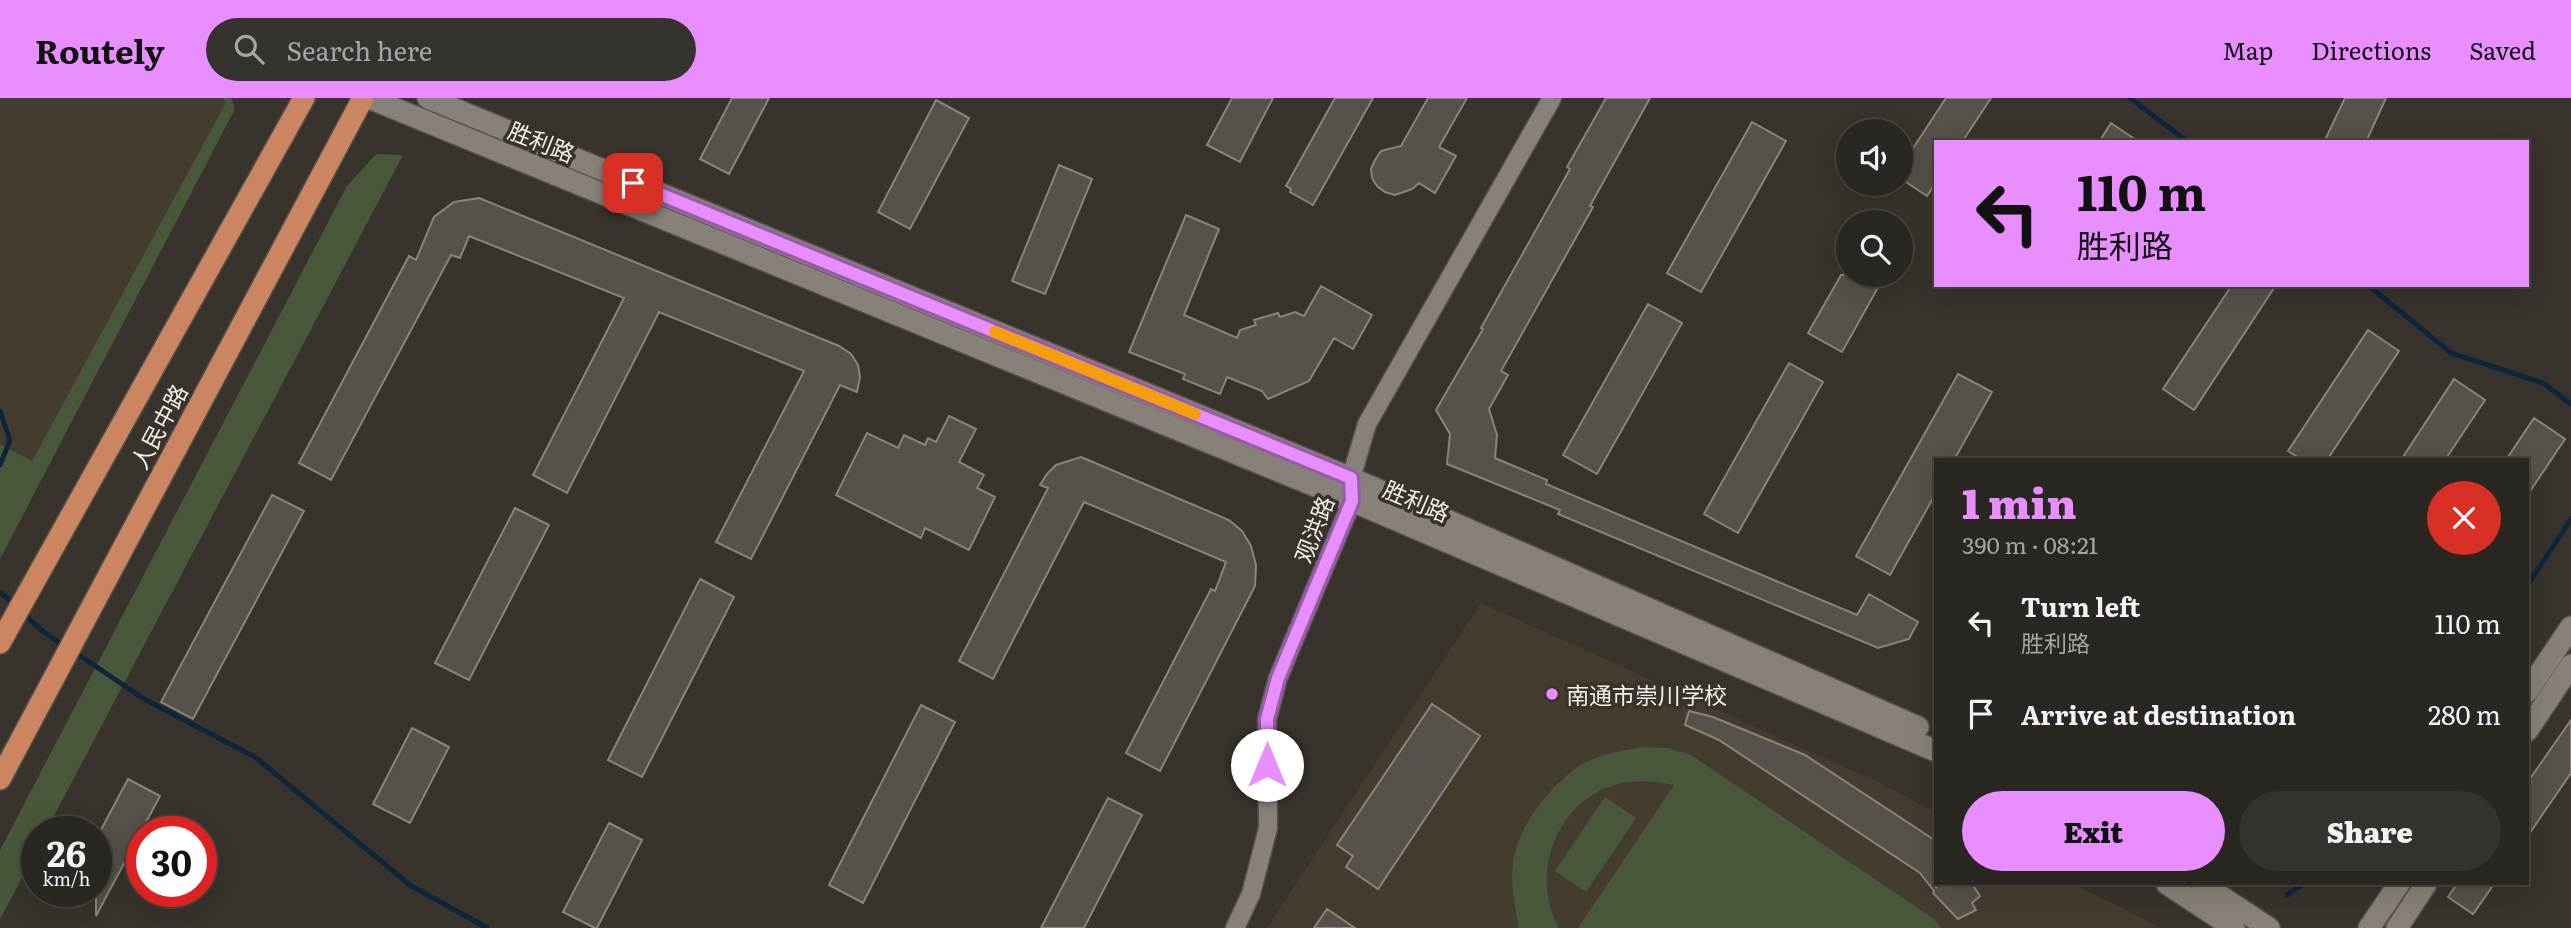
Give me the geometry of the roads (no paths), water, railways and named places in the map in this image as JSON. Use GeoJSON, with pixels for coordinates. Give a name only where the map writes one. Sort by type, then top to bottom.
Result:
{"type":"FeatureCollection","features":[{"type":"Feature","properties":{"kind":"main road","name":"人民中路"},"geometry":{"type":"LineString","coordinates":[[0,643],[304,98]]}},
{"type":"Feature","properties":{"kind":"main road","name":"人民中路"},"geometry":{"type":"LineString","coordinates":[[0,779],[363,98]]}},
{"type":"Feature","properties":{"kind":"street","name":"胜利路"},"geometry":{"type":"LineString","coordinates":[[369,98],[1352,501],[1934,750]]}},
{"type":"Feature","properties":{"kind":"street","name":"胜利路"},"geometry":{"type":"LineString","coordinates":[[428,98],[1351,478],[1934,734]]}},
{"type":"Feature","properties":{"kind":"street","name":"观洪路"},"geometry":{"type":"LineString","coordinates":[[1235,928],[1251,894],[1268,828],[1267,719],[1278,678],[1352,501],[1351,478],[1367,424],[1552,98]]}},
{"type":"Feature","properties":{"kind":"street"},"geometry":{"type":"LineString","coordinates":[[2529,689],[2571,627]]}},
{"type":"Feature","properties":{"kind":"street"},"geometry":{"type":"LineString","coordinates":[[2529,728],[2571,665]]}},
{"type":"Feature","properties":{"kind":"street"},"geometry":{"type":"LineString","coordinates":[[2169,885],[2234,928]]}},
{"type":"Feature","properties":{"kind":"street"},"geometry":{"type":"LineString","coordinates":[[2204,885],[2269,928]]}},
{"type":"Feature","properties":{"kind":"street"},"geometry":{"type":"LineString","coordinates":[[2369,928],[2398,885]]}},
{"type":"Feature","properties":{"kind":"street"},"geometry":{"type":"LineString","coordinates":[[2397,928],[2425,885]]}},
{"type":"Feature","properties":{"kind":"waterway"},"geometry":{"type":"LineString","coordinates":[[2130,98],[2185,140]]}},
{"type":"Feature","properties":{"kind":"waterway"},"geometry":{"type":"LineString","coordinates":[[2370,287],[2451,353],[2543,383],[2571,404]]}},
{"type":"Feature","properties":{"kind":"waterway"},"geometry":{"type":"LineString","coordinates":[[0,411],[10,440],[0,465]]}},
{"type":"Feature","properties":{"kind":"waterway"},"geometry":{"type":"LineString","coordinates":[[2529,583],[2571,519]]}},
{"type":"Feature","properties":{"kind":"waterway"},"geometry":{"type":"LineString","coordinates":[[0,592],[16,606]]}},
{"type":"Feature","properties":{"kind":"waterway"},"geometry":{"type":"LineString","coordinates":[[23,613],[64,646]]}},
{"type":"Feature","properties":{"kind":"waterway"},"geometry":{"type":"LineString","coordinates":[[73,651],[144,699],[255,757],[410,885],[487,928]]}},
{"type":"Feature","properties":{"kind":"waterway"},"geometry":{"type":"LineString","coordinates":[[2287,895],[2302,885]]}},
{"type":"Feature","properties":{"kind":"place","name":"南通市崇川学校"},"geometry":{"type":"Point","coordinates":[1552,694]}}]}
